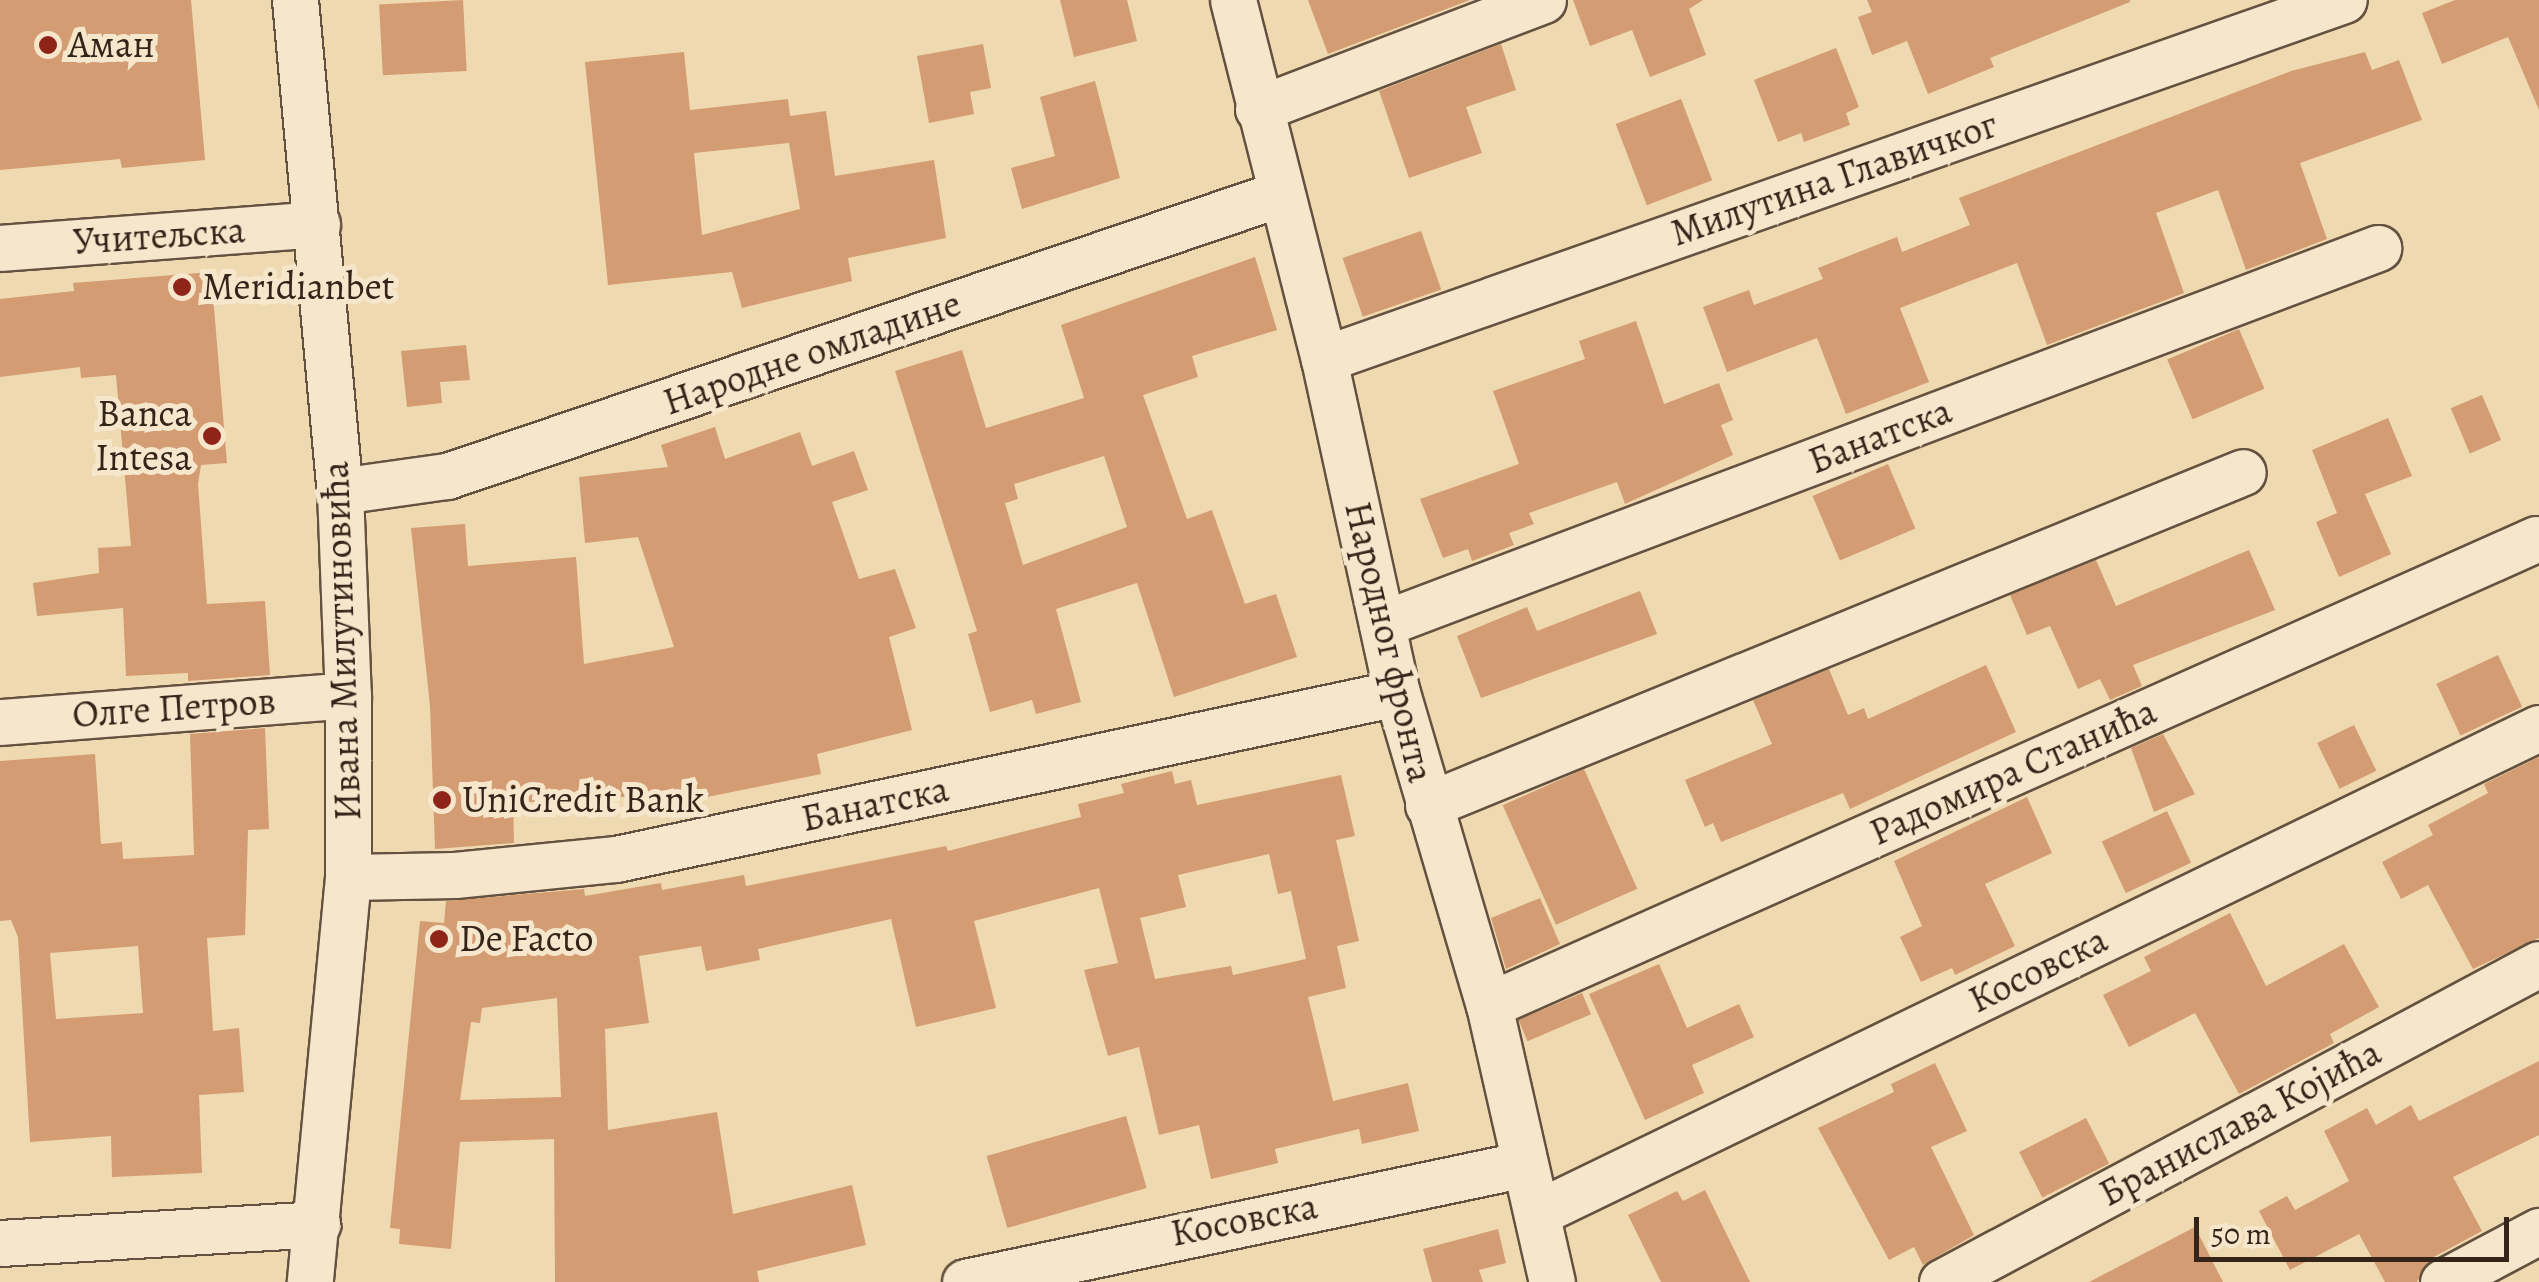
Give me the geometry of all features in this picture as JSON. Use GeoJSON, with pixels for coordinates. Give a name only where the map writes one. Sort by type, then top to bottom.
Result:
{"type":"FeatureCollection","features":[{"type":"Feature","properties":{"kind":"street","name":"Ивана Милутиновића"},"geometry":{"type":"LineString","coordinates":[[295,0],[340,491],[348,695],[348,876],[310,1282]]}},
{"type":"Feature","properties":{"kind":"street","name":"Народног фронта"},"geometry":{"type":"LineString","coordinates":[[1233,0],[1279,194],[1324,359],[1397,693],[1489,1005],[1552,1282]]}},
{"type":"Feature","properties":{"kind":"street"},"geometry":{"type":"LineString","coordinates":[[1258,110],[1543,0]]}},
{"type":"Feature","properties":{"kind":"street","name":"Милутина Главичког"},"geometry":{"type":"LineString","coordinates":[[1324,359],[2344,0]]}},
{"type":"Feature","properties":{"kind":"street","name":"Народне омладине"},"geometry":{"type":"LineString","coordinates":[[340,491],[447,476],[1279,194]]}},
{"type":"Feature","properties":{"kind":"street","name":"Учитељска"},"geometry":{"type":"LineString","coordinates":[[0,248],[317,224]]}},
{"type":"Feature","properties":{"kind":"street","name":"Банатска"},"geometry":{"type":"LineString","coordinates":[[1382,624],[2378,248]]}},
{"type":"Feature","properties":{"kind":"street"},"geometry":{"type":"LineString","coordinates":[[1428,805],[2243,472]]}},
{"type":"Feature","properties":{"kind":"street","name":"Радомира Станића"},"geometry":{"type":"LineString","coordinates":[[1489,1005],[2536,539]]}},
{"type":"Feature","properties":{"kind":"street","name":"Банатска"},"geometry":{"type":"LineString","coordinates":[[348,876],[454,875],[616,859],[1397,693]]}},
{"type":"Feature","properties":{"kind":"street","name":"Олге Петров"},"geometry":{"type":"LineString","coordinates":[[0,722],[348,695]]}},
{"type":"Feature","properties":{"kind":"street","name":"Косовска"},"geometry":{"type":"LineString","coordinates":[[1536,1213],[2539,728]]}},
{"type":"Feature","properties":{"kind":"street","name":"Бранислава Којића"},"geometry":{"type":"LineString","coordinates":[[1942,1282],[2539,964]]}},
{"type":"Feature","properties":{"kind":"street","name":"Косовска"},"geometry":{"type":"LineString","coordinates":[[964,1282],[1525,1164]]}},
{"type":"Feature","properties":{"kind":"street"},"geometry":{"type":"LineString","coordinates":[[0,1243],[317,1224]]}},
{"type":"Feature","properties":{"kind":"street"},"geometry":{"type":"LineString","coordinates":[[2443,1282],[2539,1230]]}},
{"type":"Feature","properties":{"kind":"building","name":"Аман"},"geometry":{"type":"Polygon","coordinates":[[[0,0],[191,0],[205,160],[122,168],[120,159],[0,170],[0,0]]]}},
{"type":"Feature","properties":{"kind":"building"},"geometry":{"type":"Polygon","coordinates":[[[463,0],[467,71],[383,75],[379,4],[463,0]]]}},
{"type":"Feature","properties":{"kind":"building"},"geometry":{"type":"Polygon","coordinates":[[[1060,0],[1127,0],[1137,41],[1074,57],[1060,0]]]}},
{"type":"Feature","properties":{"kind":"building"},"geometry":{"type":"Polygon","coordinates":[[[1308,0],[1470,0],[1328,54],[1308,0]]]}},
{"type":"Feature","properties":{"kind":"building"},"geometry":{"type":"Polygon","coordinates":[[[1573,0],[1703,0],[1689,9],[1706,55],[1650,77],[1632,30],[1590,46],[1573,0]]]}},
{"type":"Feature","properties":{"kind":"building"},"geometry":{"type":"Polygon","coordinates":[[[1867,0],[2130,2],[1990,58],[1994,67],[1928,94],[1907,41],[1872,55],[1858,17],[1872,12],[1867,0]]]}},
{"type":"Feature","properties":{"kind":"building"},"geometry":{"type":"Polygon","coordinates":[[[2455,0],[2539,0],[2539,110],[2508,37],[2442,64],[2422,13],[2455,0]]]}},
{"type":"Feature","properties":{"kind":"building"},"geometry":{"type":"Polygon","coordinates":[[[983,44],[991,88],[970,92],[974,114],[929,123],[917,56],[983,44]]]}},
{"type":"Feature","properties":{"kind":"building"},"geometry":{"type":"Polygon","coordinates":[[[1501,44],[1516,90],[1466,107],[1482,153],[1409,178],[1379,91],[1501,44]]]}},
{"type":"Feature","properties":{"kind":"building"},"geometry":{"type":"Polygon","coordinates":[[[1836,48],[1859,107],[1846,113],[1850,125],[1804,142],[1801,133],[1778,142],[1754,80],[1836,48]]]}},
{"type":"Feature","properties":{"kind":"building"},"geometry":{"type":"Polygon","coordinates":[[[684,52],[690,110],[788,99],[790,116],[826,111],[835,176],[934,160],[946,238],[848,258],[852,281],[742,308],[732,272],[608,285],[585,62],[684,52]],[[789,143],[694,153],[702,235],[800,209],[789,143]]]}},
{"type":"Feature","properties":{"kind":"building"},"geometry":{"type":"Polygon","coordinates":[[[2365,52],[2372,70],[2399,60],[2422,120],[2300,163],[2327,239],[2246,270],[2218,190],[2156,213],[2184,293],[2047,345],[2017,263],[1900,308],[1929,382],[1846,414],[1817,338],[1727,372],[1703,307],[1749,290],[1754,305],[1823,279],[1818,268],[1897,237],[1902,252],[1970,225],[1959,198],[2291,71],[2365,52]]]}},
{"type":"Feature","properties":{"kind":"building"},"geometry":{"type":"Polygon","coordinates":[[[1095,81],[1120,178],[1022,209],[1011,168],[1055,156],[1040,97],[1095,81]]]}},
{"type":"Feature","properties":{"kind":"building"},"geometry":{"type":"Polygon","coordinates":[[[1681,99],[1712,180],[1647,205],[1616,124],[1681,99]]]}},
{"type":"Feature","properties":{"kind":"building"},"geometry":{"type":"Polygon","coordinates":[[[1421,231],[1441,290],[1363,317],[1343,258],[1421,231]]]}},
{"type":"Feature","properties":{"kind":"building"},"geometry":{"type":"Polygon","coordinates":[[[1255,257],[1277,330],[1192,356],[1198,377],[1143,395],[1187,519],[1212,510],[1245,604],[1276,594],[1297,657],[1174,697],[1137,583],[1056,609],[1081,702],[1036,714],[1032,700],[990,712],[968,634],[977,631],[895,371],[962,350],[986,428],[1084,398],[1061,325],[1255,257]],[[1104,456],[1014,484],[1018,499],[1005,503],[1023,565],[1127,527],[1104,456]]]}},
{"type":"Feature","properties":{"kind":"building"},"geometry":{"type":"Polygon","coordinates":[[[211,272],[227,463],[201,465],[198,484],[207,604],[265,601],[270,675],[188,681],[188,673],[126,676],[123,608],[37,616],[33,583],[99,573],[98,548],[131,546],[116,375],[81,378],[80,367],[0,377],[0,299],[74,291],[73,283],[211,272]]]}},
{"type":"Feature","properties":{"kind":"building"},"geometry":{"type":"Polygon","coordinates":[[[1636,321],[1664,404],[1719,383],[1733,420],[1721,425],[1733,455],[1625,504],[1617,482],[1529,513],[1534,524],[1509,533],[1514,545],[1472,561],[1468,549],[1443,558],[1420,499],[1519,464],[1493,391],[1585,359],[1579,341],[1636,321]]]}},
{"type":"Feature","properties":{"kind":"building"},"geometry":{"type":"Polygon","coordinates":[[[2239,329],[2264,389],[2193,419],[2167,359],[2239,329]]]}},
{"type":"Feature","properties":{"kind":"building"},"geometry":{"type":"Polygon","coordinates":[[[466,345],[470,380],[440,382],[442,403],[407,407],[401,351],[466,345]]]}},
{"type":"Feature","properties":{"kind":"building"},"geometry":{"type":"Polygon","coordinates":[[[2482,395],[2501,440],[2470,453],[2451,408],[2482,395]]]}},
{"type":"Feature","properties":{"kind":"building"},"geometry":{"type":"Polygon","coordinates":[[[2388,418],[2412,476],[2365,494],[2391,554],[2339,577],[2316,522],[2337,513],[2312,450],[2388,418]]]}},
{"type":"Feature","properties":{"kind":"building"},"geometry":{"type":"Polygon","coordinates":[[[715,427],[725,459],[800,432],[812,466],[854,451],[868,490],[832,502],[859,579],[895,569],[916,628],[889,637],[912,730],[817,754],[821,774],[643,810],[640,796],[513,803],[514,843],[435,849],[430,706],[411,528],[465,524],[468,566],[576,557],[584,664],[674,647],[638,537],[585,543],[579,477],[668,467],[661,445],[715,427]]]}},
{"type":"Feature","properties":{"kind":"building"},"geometry":{"type":"Polygon","coordinates":[[[1888,464],[1915,528],[1840,560],[1813,496],[1888,464]]]}},
{"type":"Feature","properties":{"kind":"building"},"geometry":{"type":"Polygon","coordinates":[[[2249,550],[2275,610],[2133,665],[2142,686],[2110,700],[2100,679],[2078,689],[2050,626],[2027,635],[2010,595],[2096,560],[2116,606],[2249,550]]]}},
{"type":"Feature","properties":{"kind":"building"},"geometry":{"type":"Polygon","coordinates":[[[1640,591],[1657,634],[1481,698],[1457,636],[1527,607],[1537,631],[1640,591]]]}},
{"type":"Feature","properties":{"kind":"building"},"geometry":{"type":"Polygon","coordinates":[[[2498,655],[2522,707],[2460,735],[2436,684],[2498,655]]]}},
{"type":"Feature","properties":{"kind":"building"},"geometry":{"type":"Polygon","coordinates":[[[1986,665],[2016,732],[1850,809],[1843,793],[1721,842],[1713,823],[1705,827],[1685,780],[1772,744],[1753,700],[1829,669],[1848,715],[1864,708],[1868,719],[1986,665]]]}},
{"type":"Feature","properties":{"kind":"building"},"geometry":{"type":"Polygon","coordinates":[[[2354,725],[2376,771],[2340,789],[2317,743],[2354,725]]]}},
{"type":"Feature","properties":{"kind":"building"},"geometry":{"type":"Polygon","coordinates":[[[265,728],[269,829],[248,830],[245,935],[207,938],[213,1031],[239,1028],[244,1092],[199,1095],[202,1173],[112,1177],[111,1136],[30,1142],[18,937],[11,920],[0,921],[0,761],[95,754],[101,844],[122,842],[123,859],[194,855],[190,734],[265,728]],[[138,946],[50,953],[56,1019],[143,1013],[138,946]]]}},
{"type":"Feature","properties":{"kind":"building"},"geometry":{"type":"Polygon","coordinates":[[[2163,734],[2195,794],[2154,812],[2131,748],[2163,734]]]}},
{"type":"Feature","properties":{"kind":"building"},"geometry":{"type":"Polygon","coordinates":[[[2539,757],[2539,938],[2473,969],[2428,885],[2401,899],[2382,862],[2433,835],[2428,825],[2488,793],[2484,784],[2539,757]]]}},
{"type":"Feature","properties":{"kind":"building"},"geometry":{"type":"Polygon","coordinates":[[[1584,769],[1637,889],[1556,925],[1503,805],[1584,769]]]}},
{"type":"Feature","properties":{"kind":"building"},"geometry":{"type":"Polygon","coordinates":[[[1172,771],[1175,784],[1191,780],[1197,805],[1341,775],[1355,836],[1336,840],[1359,941],[1337,946],[1346,988],[1308,997],[1333,1101],[1408,1083],[1419,1131],[1362,1144],[1359,1129],[1275,1149],[1278,1163],[1211,1179],[1199,1125],[1159,1135],[1139,1047],[1108,1056],[1084,970],[1118,963],[1099,888],[974,921],[996,1008],[916,1027],[891,919],[758,949],[760,960],[706,971],[701,946],[639,956],[649,1023],[605,1029],[608,1130],[717,1112],[733,1214],[852,1185],[866,1245],[757,1271],[759,1282],[555,1282],[554,1139],[460,1142],[451,1249],[399,1244],[400,1229],[390,1228],[420,921],[444,923],[446,901],[584,889],[585,896],[661,883],[662,890],[744,875],[746,886],[946,846],[948,851],[1081,817],[1078,804],[1124,793],[1121,784],[1172,771]],[[1269,854],[1178,875],[1186,907],[1140,918],[1155,979],[1231,966],[1233,975],[1306,959],[1291,891],[1278,894],[1269,854]],[[557,998],[482,1008],[480,1023],[471,1022],[460,1100],[561,1097],[557,998]]]}},
{"type":"Feature","properties":{"kind":"building"},"geometry":{"type":"Polygon","coordinates":[[[2027,797],[2052,853],[1985,884],[2015,946],[1955,975],[1952,968],[1921,982],[1900,937],[1922,926],[1894,861],[2027,797]]]}},
{"type":"Feature","properties":{"kind":"building"},"geometry":{"type":"Polygon","coordinates":[[[2167,811],[2191,863],[2126,893],[2102,841],[2167,811]]]}},
{"type":"Feature","properties":{"kind":"building"},"geometry":{"type":"Polygon","coordinates":[[[1540,898],[1560,944],[1506,969],[1491,918],[1540,898]]]}},
{"type":"Feature","properties":{"kind":"building"},"geometry":{"type":"Polygon","coordinates":[[[2230,913],[2266,986],[2344,944],[2379,1007],[2330,1034],[2334,1043],[2239,1094],[2195,1013],[2129,1047],[2103,995],[2151,971],[2144,957],[2230,913]]]}},
{"type":"Feature","properties":{"kind":"building"},"geometry":{"type":"Polygon","coordinates":[[[1659,964],[1687,1028],[1739,1004],[1754,1037],[1692,1065],[1704,1093],[1645,1120],[1589,994],[1659,964]]]}},
{"type":"Feature","properties":{"kind":"building"},"geometry":{"type":"Polygon","coordinates":[[[1582,993],[1591,1014],[1527,1041],[1518,1020],[1582,993]]]}},
{"type":"Feature","properties":{"kind":"building"},"geometry":{"type":"Polygon","coordinates":[[[2539,1061],[2539,1135],[2453,1177],[2482,1231],[2430,1259],[2417,1282],[2385,1282],[2359,1234],[2290,1270],[2259,1211],[2287,1196],[2295,1210],[2349,1181],[2324,1131],[2367,1108],[2376,1125],[2411,1105],[2419,1121],[2539,1061]]]}},
{"type":"Feature","properties":{"kind":"building"},"geometry":{"type":"Polygon","coordinates":[[[1935,1063],[1967,1131],[1931,1147],[1974,1235],[1923,1265],[1914,1247],[1889,1260],[1818,1128],[1894,1092],[1891,1084],[1935,1063]]]}},
{"type":"Feature","properties":{"kind":"building"},"geometry":{"type":"Polygon","coordinates":[[[1126,1116],[1147,1188],[1007,1228],[987,1156],[1126,1116]]]}},
{"type":"Feature","properties":{"kind":"building"},"geometry":{"type":"Polygon","coordinates":[[[2086,1118],[2109,1163],[2042,1197],[2019,1152],[2086,1118]]]}},
{"type":"Feature","properties":{"kind":"building"},"geometry":{"type":"Polygon","coordinates":[[[1705,1190],[1750,1282],[1661,1282],[1628,1215],[1677,1191],[1683,1201],[1705,1190]]]}},
{"type":"Feature","properties":{"kind":"building"},"geometry":{"type":"Polygon","coordinates":[[[2195,1227],[2223,1282],[2089,1282],[2195,1227]]]}},
{"type":"Feature","properties":{"kind":"building"},"geometry":{"type":"Polygon","coordinates":[[[1498,1229],[1506,1263],[1479,1270],[1483,1282],[1432,1282],[1423,1249],[1498,1229]]]}},
{"type":"Feature","properties":{"kind":"place","name":"Аман"},"geometry":{"type":"Point","coordinates":[48,45]}},
{"type":"Feature","properties":{"kind":"place","name":"Meridianbet"},"geometry":{"type":"Point","coordinates":[182,287]}},
{"type":"Feature","properties":{"kind":"place","name":"Banca Intesa"},"geometry":{"type":"Point","coordinates":[212,436]}},
{"type":"Feature","properties":{"kind":"place","name":"UniCredit Bank"},"geometry":{"type":"Point","coordinates":[442,800]}},
{"type":"Feature","properties":{"kind":"place","name":"De Facto"},"geometry":{"type":"Point","coordinates":[439,939]}}]}
